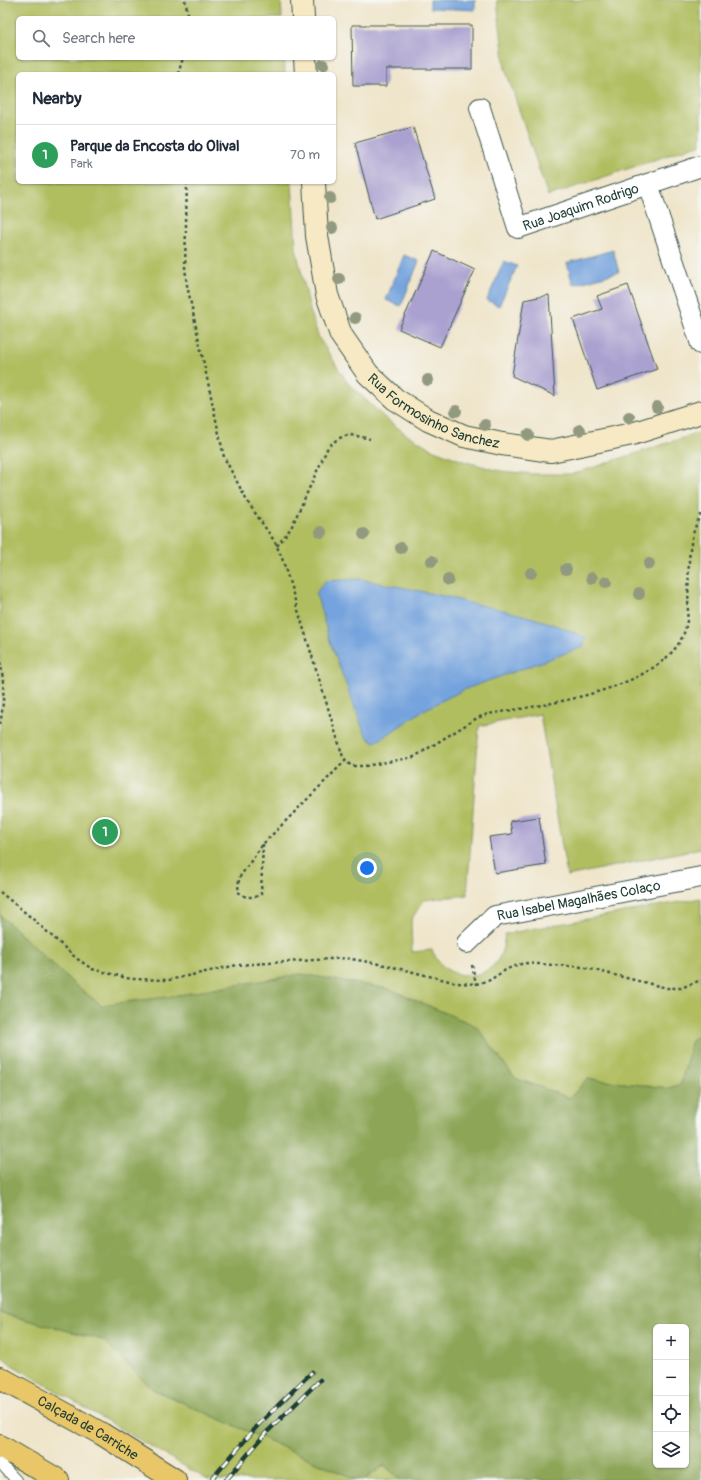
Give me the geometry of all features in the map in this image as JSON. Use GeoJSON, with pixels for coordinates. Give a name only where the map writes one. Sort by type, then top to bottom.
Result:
{"type":"FeatureCollection","features":[{"type":"Feature","properties":{"kind":"highway","name":"Calçada de Carriche"},"geometry":{"type":"LineString","coordinates":[[0,1378],[102,1434],[175,1480]]}},
{"type":"Feature","properties":{"kind":"highway"},"geometry":{"type":"LineString","coordinates":[[0,1446],[58,1480]]}},
{"type":"Feature","properties":{"kind":"street"},"geometry":{"type":"LineString","coordinates":[[302,0],[303,16]]}},
{"type":"Feature","properties":{"kind":"street"},"geometry":{"type":"LineString","coordinates":[[305,60],[306,72]]}},
{"type":"Feature","properties":{"kind":"street","name":"Rua Joaquim Rodrigo"},"geometry":{"type":"LineString","coordinates":[[480,108],[518,228],[701,166]]}},
{"type":"Feature","properties":{"kind":"street","name":"Rua Formosinho Sanchez"},"geometry":{"type":"LineString","coordinates":[[314,184],[317,236],[327,295],[341,335],[368,374],[395,399],[428,420],[464,436],[502,444],[551,451],[632,434],[701,412]]}},
{"type":"Feature","properties":{"kind":"street","name":"Rua Joaquim Rodrigo"},"geometry":{"type":"LineString","coordinates":[[648,184],[701,344]]}},
{"type":"Feature","properties":{"kind":"street","name":"Rua Isabel Magalhães Colaço"},"geometry":{"type":"LineString","coordinates":[[467,943],[494,916],[701,877]]}},
{"type":"Feature","properties":{"kind":"lane"},"geometry":{"type":"LineString","coordinates":[[0,1463],[16,1480]]}},
{"type":"Feature","properties":{"kind":"path"},"geometry":{"type":"LineString","coordinates":[[185,0],[189,16]]}},
{"type":"Feature","properties":{"kind":"path"},"geometry":{"type":"LineString","coordinates":[[179,72],[182,60]]}},
{"type":"Feature","properties":{"kind":"path"},"geometry":{"type":"LineString","coordinates":[[187,184],[185,267],[187,285],[224,456],[247,501],[277,546],[282,558],[343,757],[351,766],[365,766],[414,757],[477,718],[488,714],[574,699],[632,679],[653,670],[667,659],[681,643],[687,623],[689,548],[693,531],[701,514]]}},
{"type":"Feature","properties":{"kind":"path"},"geometry":{"type":"LineString","coordinates":[[277,546],[291,528],[328,447],[338,437],[345,435],[370,440]]}},
{"type":"Feature","properties":{"kind":"path"},"geometry":{"type":"LineString","coordinates":[[0,662],[4,679],[4,706],[0,724]]}},
{"type":"Feature","properties":{"kind":"path"},"geometry":{"type":"LineString","coordinates":[[263,844],[261,894],[255,897],[246,898],[238,892],[239,878],[263,844],[346,760]]}},
{"type":"Feature","properties":{"kind":"path"},"geometry":{"type":"LineString","coordinates":[[0,892],[33,919],[76,958],[92,968],[132,979],[169,980],[237,965],[346,958],[385,965],[457,983],[476,984],[490,980],[507,969],[524,963],[582,967],[667,988],[681,988],[701,980]]}},
{"type":"Feature","properties":{"kind":"green space"},"geometry":{"type":"Polygon","coordinates":[[[0,0],[281,0],[282,16],[16,16],[16,60],[284,60],[285,72],[16,72],[16,184],[292,184],[296,249],[311,314],[319,338],[347,382],[386,419],[406,434],[434,450],[466,462],[500,471],[534,474],[573,474],[701,432],[701,848],[567,876],[540,714],[479,726],[467,895],[424,900],[411,920],[412,952],[432,950],[444,968],[461,975],[470,975],[487,971],[494,965],[499,958],[504,943],[505,934],[701,898],[701,1035],[692,1039],[681,1084],[669,1088],[587,1079],[570,1098],[515,1078],[476,1026],[389,989],[301,974],[167,997],[101,1005],[75,985],[0,915],[0,0]]]}},
{"type":"Feature","properties":{"kind":"green space"},"geometry":{"type":"Polygon","coordinates":[[[497,0],[701,0],[701,144],[548,196],[505,68],[497,0]]]}},
{"type":"Feature","properties":{"kind":"green space"},"geometry":{"type":"Polygon","coordinates":[[[0,915],[75,985],[101,1005],[167,997],[301,974],[389,989],[476,1026],[515,1078],[570,1098],[587,1079],[669,1088],[681,1084],[692,1039],[701,1035],[701,1480],[401,1480],[384,1465],[364,1480],[357,1480],[152,1389],[103,1340],[0,1313],[0,915]]]}},
{"type":"Feature","properties":{"kind":"green space"},"geometry":{"type":"Polygon","coordinates":[[[0,1313],[103,1340],[152,1389],[357,1480],[208,1480],[12,1365],[0,1355],[0,1313]]]}},
{"type":"Feature","properties":{"kind":"green space"},"geometry":{"type":"Polygon","coordinates":[[[384,1465],[401,1480],[364,1480],[384,1465]]]}},
{"type":"Feature","properties":{"kind":"water"},"geometry":{"type":"Polygon","coordinates":[[[430,0],[475,0],[475,10],[430,8],[430,0]]]}},
{"type":"Feature","properties":{"kind":"water"},"geometry":{"type":"Polygon","coordinates":[[[613,250],[619,272],[573,285],[567,263],[613,250]]]}},
{"type":"Feature","properties":{"kind":"water"},"geometry":{"type":"Polygon","coordinates":[[[404,255],[419,261],[401,306],[386,300],[404,255]]]}},
{"type":"Feature","properties":{"kind":"water"},"geometry":{"type":"Polygon","coordinates":[[[504,261],[517,266],[499,306],[487,300],[504,261]]]}},
{"type":"Feature","properties":{"kind":"water"},"geometry":{"type":"Polygon","coordinates":[[[359,579],[403,587],[518,614],[546,622],[586,638],[583,647],[463,690],[422,711],[381,739],[374,742],[369,739],[363,729],[330,642],[316,593],[325,581],[359,579]]]}},
{"type":"Feature","properties":{"kind":"building"},"geometry":{"type":"Polygon","coordinates":[[[352,25],[472,25],[472,69],[386,69],[386,86],[353,86],[352,25]]]}},
{"type":"Feature","properties":{"kind":"building"},"geometry":{"type":"Polygon","coordinates":[[[413,127],[435,199],[375,219],[355,143],[413,127]]]}},
{"type":"Feature","properties":{"kind":"building"},"geometry":{"type":"Polygon","coordinates":[[[434,251],[475,270],[440,347],[399,329],[434,251]]]}},
{"type":"Feature","properties":{"kind":"building"},"geometry":{"type":"Polygon","coordinates":[[[628,285],[657,369],[597,390],[573,319],[602,309],[597,296],[628,285]]]}},
{"type":"Feature","properties":{"kind":"building"},"geometry":{"type":"Polygon","coordinates":[[[549,295],[555,396],[512,376],[524,300],[549,295]]]}},
{"type":"Feature","properties":{"kind":"building"},"geometry":{"type":"Polygon","coordinates":[[[539,817],[546,865],[495,873],[489,837],[512,834],[510,821],[539,817]]]}},
{"type":"Feature","properties":{"kind":"railway"},"geometry":{"type":"LineString","coordinates":[[211,1480],[258,1425],[312,1372]]}},
{"type":"Feature","properties":{"kind":"railway"},"geometry":{"type":"LineString","coordinates":[[226,1480],[266,1433],[320,1380]]}},
{"type":"Feature","properties":{"kind":"place","name":"Parque da Encosta do Olival"},"geometry":{"type":"Point","coordinates":[105,832]}}]}
